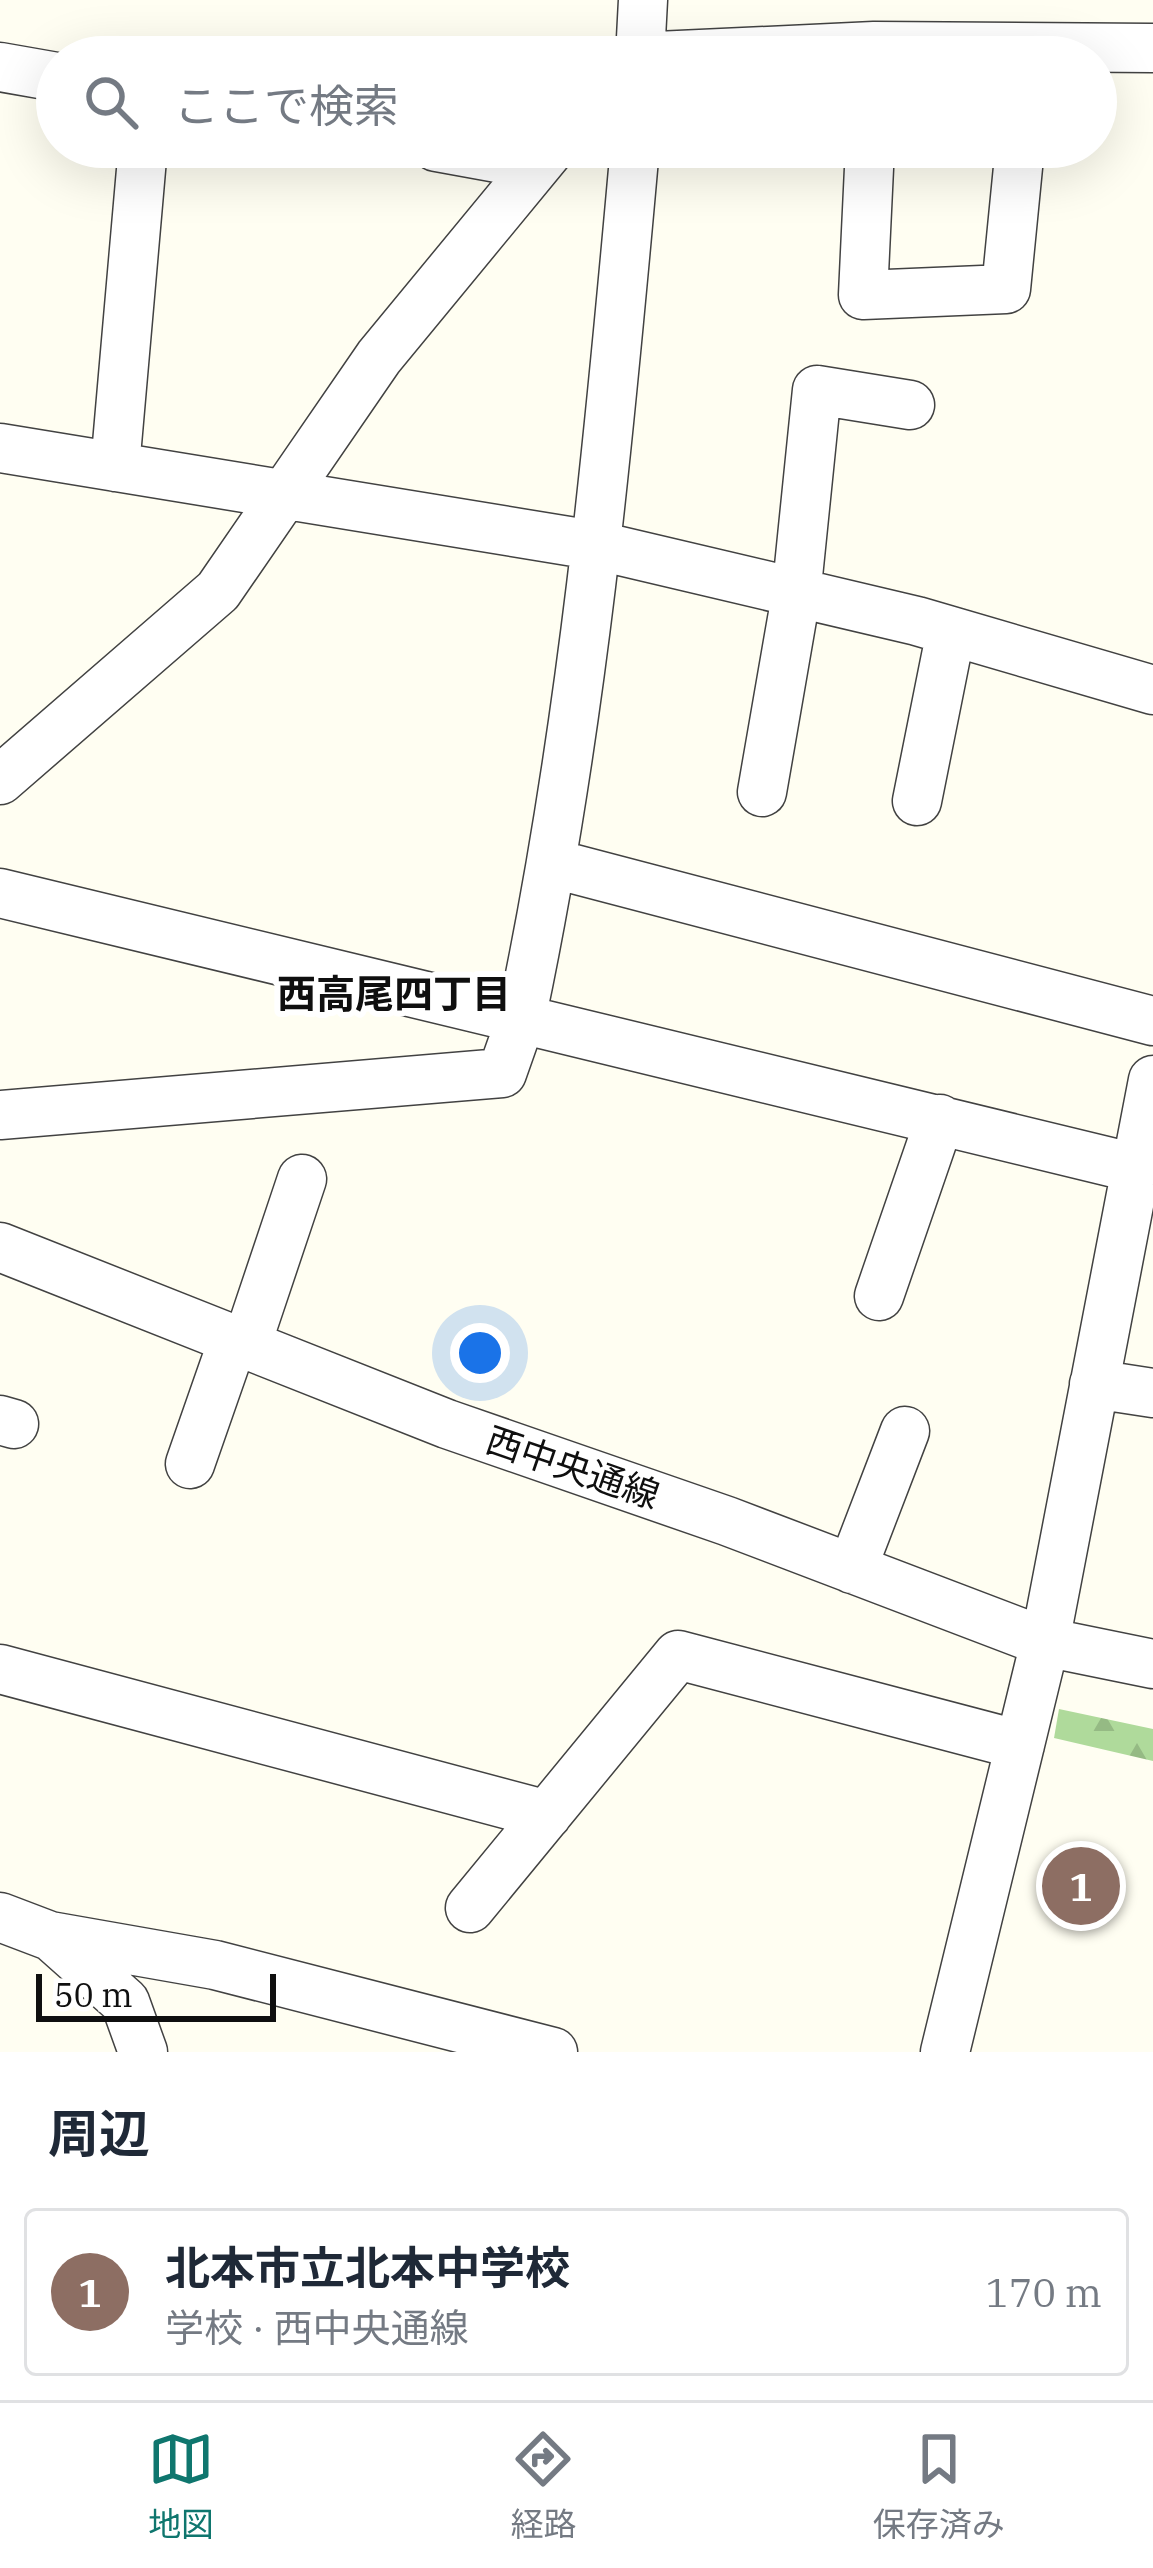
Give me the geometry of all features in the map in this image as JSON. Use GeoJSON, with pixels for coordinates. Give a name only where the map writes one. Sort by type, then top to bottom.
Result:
{"type":"FeatureCollection","features":[{"type":"Feature","properties":{"kind":"street"},"geometry":{"type":"LineString","coordinates":[[637,1],[638,36]]}},
{"type":"Feature","properties":{"kind":"street"},"geometry":{"type":"LineString","coordinates":[[1117,49],[1153,48]]}},
{"type":"Feature","properties":{"kind":"street"},"geometry":{"type":"LineString","coordinates":[[0,67],[36,73]]}},
{"type":"Feature","properties":{"kind":"street"},"geometry":{"type":"LineString","coordinates":[[115,467],[140,168]]}},
{"type":"Feature","properties":{"kind":"street"},"geometry":{"type":"LineString","coordinates":[[0,780],[218,591],[379,357],[534,168]]}},
{"type":"Feature","properties":{"kind":"street"},"geometry":{"type":"LineString","coordinates":[[0,1115],[502,1073],[521,1019],[551,863],[599,545],[633,168]]}},
{"type":"Feature","properties":{"kind":"street"},"geometry":{"type":"LineString","coordinates":[[869,168],[863,295],[1006,290],[1018,168]]}},
{"type":"Feature","properties":{"kind":"street"},"geometry":{"type":"LineString","coordinates":[[762,792],[796,596],[817,390],[910,405]]}},
{"type":"Feature","properties":{"kind":"street"},"geometry":{"type":"LineString","coordinates":[[0,448],[599,545],[951,631],[1153,690]]}},
{"type":"Feature","properties":{"kind":"street"},"geometry":{"type":"LineString","coordinates":[[917,801],[951,631]]}},
{"type":"Feature","properties":{"kind":"street"},"geometry":{"type":"LineString","coordinates":[[551,863],[1153,1021]]}},
{"type":"Feature","properties":{"kind":"street"},"geometry":{"type":"LineString","coordinates":[[0,893],[1135,1168]]}},
{"type":"Feature","properties":{"kind":"street"},"geometry":{"type":"LineString","coordinates":[[945,2052],[1045,1642],[1152,1087]]}},
{"type":"Feature","properties":{"kind":"street"},"geometry":{"type":"LineString","coordinates":[[879,1296],[940,1119]]}},
{"type":"Feature","properties":{"kind":"street"},"geometry":{"type":"LineString","coordinates":[[190,1464],[302,1179]]}},
{"type":"Feature","properties":{"kind":"street","name":"西中央通線"},"geometry":{"type":"LineString","coordinates":[[0,1247],[447,1424],[1045,1642],[1153,1664]]}},
{"type":"Feature","properties":{"kind":"street"},"geometry":{"type":"LineString","coordinates":[[1094,1384],[1153,1393]]}},
{"type":"Feature","properties":{"kind":"street"},"geometry":{"type":"LineString","coordinates":[[852,1568],[904,1431]]}},
{"type":"Feature","properties":{"kind":"street"},"geometry":{"type":"LineString","coordinates":[[470,1908],[678,1655],[1020,1745]]}},
{"type":"Feature","properties":{"kind":"street"},"geometry":{"type":"LineString","coordinates":[[0,1669],[547,1815]]}},
{"type":"Feature","properties":{"kind":"street"},"geometry":{"type":"LineString","coordinates":[[0,1917],[50,1936],[215,1965],[468,2042],[553,2052]]}},
{"type":"Feature","properties":{"kind":"street"},"geometry":{"type":"LineString","coordinates":[[50,1936],[125,2002],[143,2052]]}},
{"type":"Feature","properties":{"kind":"green space"},"geometry":{"type":"Polygon","coordinates":[[[1059,1709],[1153,1729],[1153,1761],[1054,1738],[1059,1709]]]}},
{"type":"Feature","properties":{"kind":"place","name":"北本市立北本中学校"},"geometry":{"type":"Point","coordinates":[1081,1886]}},
{"type":"Feature","properties":{"kind":"district","name":"西高尾四丁目"},"geometry":{"type":"Point","coordinates":[394,993]}}]}
